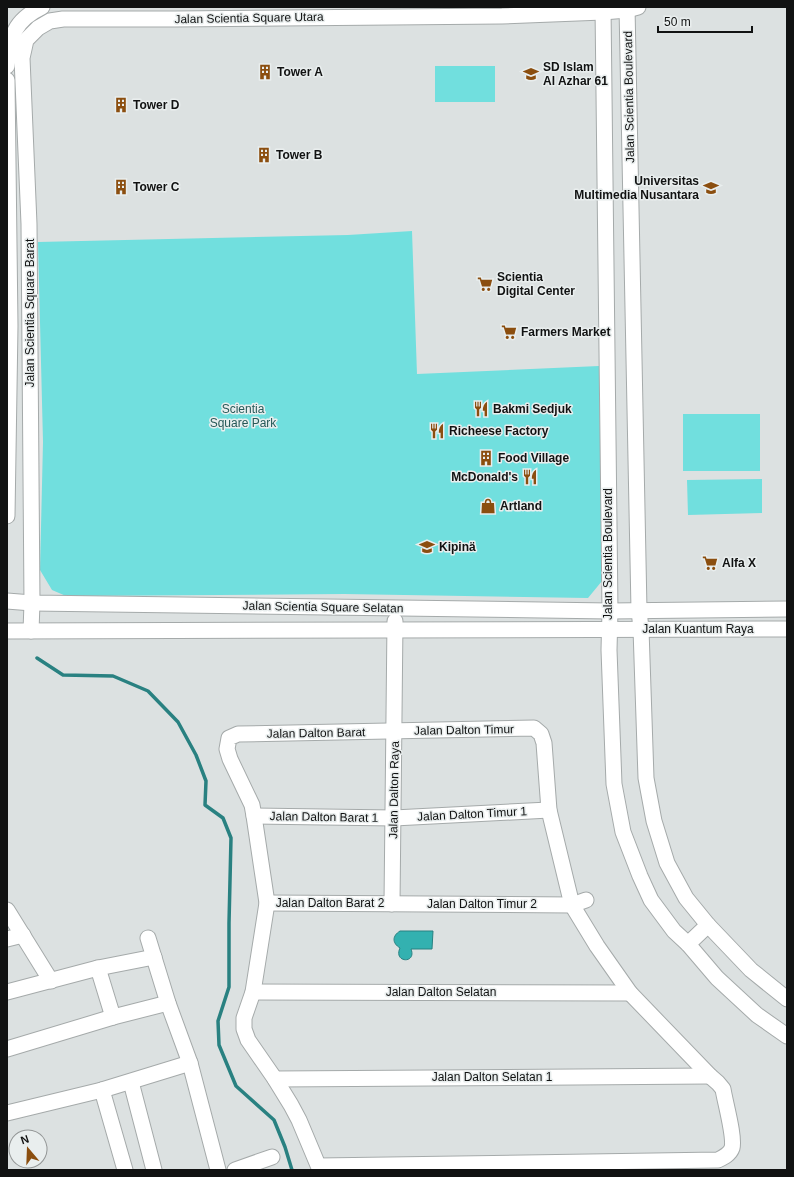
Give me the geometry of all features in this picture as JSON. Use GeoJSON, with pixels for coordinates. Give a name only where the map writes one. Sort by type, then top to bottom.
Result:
{"type":"FeatureCollection","features":[{"type":"Feature","properties":{"kind":"street"},"geometry":{"type":"LineString","coordinates":[[7,66],[10,40],[18,25],[29,13],[42,7]]}},
{"type":"Feature","properties":{"kind":"street","name":"Jalan Scientia Square Utara"},"geometry":{"type":"LineString","coordinates":[[63,19],[157,13],[498,16],[630,8]]}},
{"type":"Feature","properties":{"kind":"street","name":"Jalan Scientia Boulevard"},"geometry":{"type":"LineString","coordinates":[[630,8],[639,610],[642,629],[646,778],[654,821],[667,863],[686,898],[708,925],[751,970],[787,999]]}},
{"type":"Feature","properties":{"kind":"street","name":"Jalan Scientia Boulevard"},"geometry":{"type":"LineString","coordinates":[[603,10],[610,610],[608,629],[614,784],[623,832],[651,900],[674,931],[688,944],[717,978],[757,1015],[787,1036]]}},
{"type":"Feature","properties":{"kind":"street","name":"Jalan Scientia Square Barat"},"geometry":{"type":"LineString","coordinates":[[31,631],[29,224],[22,58],[26,40],[38,28],[50,21],[63,19]]}},
{"type":"Feature","properties":{"kind":"street","name":"Jalan Scientia Square Barat"},"geometry":{"type":"LineString","coordinates":[[7,80],[9,258],[7,516]]}},
{"type":"Feature","properties":{"kind":"street"},"geometry":{"type":"LineString","coordinates":[[9,258],[29,259]]}},
{"type":"Feature","properties":{"kind":"street"},"geometry":{"type":"LineString","coordinates":[[8,298],[30,299]]}},
{"type":"Feature","properties":{"kind":"street"},"geometry":{"type":"LineString","coordinates":[[8,326],[29,327]]}},
{"type":"Feature","properties":{"kind":"street","name":"Jalan Scientia Square Selatan"},"geometry":{"type":"LineString","coordinates":[[7,601],[32,603],[639,610]]}},
{"type":"Feature","properties":{"kind":"street","name":"Jalan Dalton Raya"},"geometry":{"type":"LineString","coordinates":[[392,904],[395,732],[395,608]]}},
{"type":"Feature","properties":{"kind":"street","name":"Jalan Kuantum Raya"},"geometry":{"type":"LineString","coordinates":[[639,610],[787,609]]}},
{"type":"Feature","properties":{"kind":"street","name":"Jalan Kuantum Raya"},"geometry":{"type":"LineString","coordinates":[[608,629],[787,629]]}},
{"type":"Feature","properties":{"kind":"street","name":"Jalan Scientia Square Selatan"},"geometry":{"type":"LineString","coordinates":[[7,631],[608,629]]}},
{"type":"Feature","properties":{"kind":"street","name":"Jalan Dalton Timur"},"geometry":{"type":"LineString","coordinates":[[395,732],[534,728],[541,734],[544,743],[549,810]]}},
{"type":"Feature","properties":{"kind":"street","name":"Jalan Dalton Barat"},"geometry":{"type":"LineString","coordinates":[[254,816],[252,805],[230,759],[227,749],[229,738],[238,734],[395,732]]}},
{"type":"Feature","properties":{"kind":"street"},"geometry":{"type":"LineString","coordinates":[[254,816],[267,903],[253,992],[244,1018],[244,1029],[248,1040],[275,1079],[299,1120],[320,1168],[718,1160],[730,1151],[733,1140],[723,1089],[630,993],[597,946],[579,902],[549,810]]}},
{"type":"Feature","properties":{"kind":"street","name":"Jalan Dalton Timur 1"},"geometry":{"type":"LineString","coordinates":[[394,818],[549,810]]}},
{"type":"Feature","properties":{"kind":"street","name":"Jalan Dalton Barat 1"},"geometry":{"type":"LineString","coordinates":[[254,816],[394,818]]}},
{"type":"Feature","properties":{"kind":"street","name":"Jalan Dalton Timur 2"},"geometry":{"type":"LineString","coordinates":[[392,904],[579,902]]}},
{"type":"Feature","properties":{"kind":"street","name":"Jalan Dalton Barat 2"},"geometry":{"type":"LineString","coordinates":[[267,903],[392,904]]}},
{"type":"Feature","properties":{"kind":"street"},"geometry":{"type":"LineString","coordinates":[[7,910],[51,981]]}},
{"type":"Feature","properties":{"kind":"street"},"geometry":{"type":"LineString","coordinates":[[688,944],[708,925]]}},
{"type":"Feature","properties":{"kind":"street"},"geometry":{"type":"LineString","coordinates":[[7,939],[23,935]]}},
{"type":"Feature","properties":{"kind":"street"},"geometry":{"type":"LineString","coordinates":[[148,938],[168,1003],[190,1063],[218,1170]]}},
{"type":"Feature","properties":{"kind":"street"},"geometry":{"type":"LineString","coordinates":[[7,992],[98,968],[154,957]]}},
{"type":"Feature","properties":{"kind":"street"},"geometry":{"type":"LineString","coordinates":[[98,968],[113,1017]]}},
{"type":"Feature","properties":{"kind":"street","name":"Jalan Dalton Selatan"},"geometry":{"type":"LineString","coordinates":[[253,992],[630,993]]}},
{"type":"Feature","properties":{"kind":"street"},"geometry":{"type":"LineString","coordinates":[[7,1049],[113,1017],[168,1003]]}},
{"type":"Feature","properties":{"kind":"street"},"geometry":{"type":"LineString","coordinates":[[7,1113],[102,1090],[190,1063]]}},
{"type":"Feature","properties":{"kind":"street","name":"Jalan Dalton Selatan 1"},"geometry":{"type":"LineString","coordinates":[[275,1079],[710,1076]]}},
{"type":"Feature","properties":{"kind":"street"},"geometry":{"type":"LineString","coordinates":[[131,1082],[154,1170]]}},
{"type":"Feature","properties":{"kind":"street"},"geometry":{"type":"LineString","coordinates":[[102,1090],[125,1170]]}},
{"type":"Feature","properties":{"kind":"street"},"geometry":{"type":"LineString","coordinates":[[235,1170],[272,1157]]}},
{"type":"Feature","properties":{"kind":"green space"},"geometry":{"type":"Polygon","coordinates":[[[435,66],[495,66],[495,102],[435,102],[435,66]]]}},
{"type":"Feature","properties":{"kind":"green space","name":"Scientia Square Park"},"geometry":{"type":"Polygon","coordinates":[[[412,231],[417,374],[599,366],[602,581],[588,598],[344,594],[66,596],[52,590],[40,570],[43,442],[38,242],[348,235],[412,231]]]}},
{"type":"Feature","properties":{"kind":"green space"},"geometry":{"type":"Polygon","coordinates":[[[683,414],[760,414],[760,471],[683,471],[683,414]]]}},
{"type":"Feature","properties":{"kind":"green space"},"geometry":{"type":"Polygon","coordinates":[[[762,479],[762,513],[688,515],[687,480],[762,479]]]}},
{"type":"Feature","properties":{"kind":"shaded area"},"geometry":{"type":"Polygon","coordinates":[[[400,931],[433,931],[432,949],[411,949],[411,957],[405,960],[402,959],[399,953],[400,948],[394,942],[394,937],[400,931]]]}},
{"type":"Feature","properties":{"kind":"waterway"},"geometry":{"type":"LineString","coordinates":[[37,658],[63,675],[113,676],[148,691],[178,722],[196,755],[206,781],[205,805],[223,818],[231,838],[229,987],[218,1021],[219,1045],[236,1086],[274,1120],[285,1147],[292,1170]]}},
{"type":"Feature","properties":{"kind":"place","name":"Tower A"},"geometry":{"type":"Point","coordinates":[265,72]}},
{"type":"Feature","properties":{"kind":"place","name":"SD Islam Al Azhar 61"},"geometry":{"type":"Point","coordinates":[531,74]}},
{"type":"Feature","properties":{"kind":"place","name":"Tower D"},"geometry":{"type":"Point","coordinates":[121,105]}},
{"type":"Feature","properties":{"kind":"place","name":"Tower B"},"geometry":{"type":"Point","coordinates":[264,155]}},
{"type":"Feature","properties":{"kind":"place","name":"Tower C"},"geometry":{"type":"Point","coordinates":[121,187]}},
{"type":"Feature","properties":{"kind":"place","name":"Universitas Multimedia Nusantara"},"geometry":{"type":"Point","coordinates":[711,188]}},
{"type":"Feature","properties":{"kind":"place","name":"Scientia Digital Center"},"geometry":{"type":"Point","coordinates":[485,284]}},
{"type":"Feature","properties":{"kind":"place","name":"Farmers Market"},"geometry":{"type":"Point","coordinates":[509,332]}},
{"type":"Feature","properties":{"kind":"place","name":"Bakmi Sedjuk"},"geometry":{"type":"Point","coordinates":[481,409]}},
{"type":"Feature","properties":{"kind":"place","name":"Richeese Factory"},"geometry":{"type":"Point","coordinates":[437,431]}},
{"type":"Feature","properties":{"kind":"place","name":"Food Village"},"geometry":{"type":"Point","coordinates":[486,458]}},
{"type":"Feature","properties":{"kind":"place","name":"McDonald's"},"geometry":{"type":"Point","coordinates":[530,477]}},
{"type":"Feature","properties":{"kind":"place","name":"Artland"},"geometry":{"type":"Point","coordinates":[488,506]}},
{"type":"Feature","properties":{"kind":"place","name":"Kipinä"},"geometry":{"type":"Point","coordinates":[427,547]}},
{"type":"Feature","properties":{"kind":"place","name":"Alfa X"},"geometry":{"type":"Point","coordinates":[710,563]}}]}
